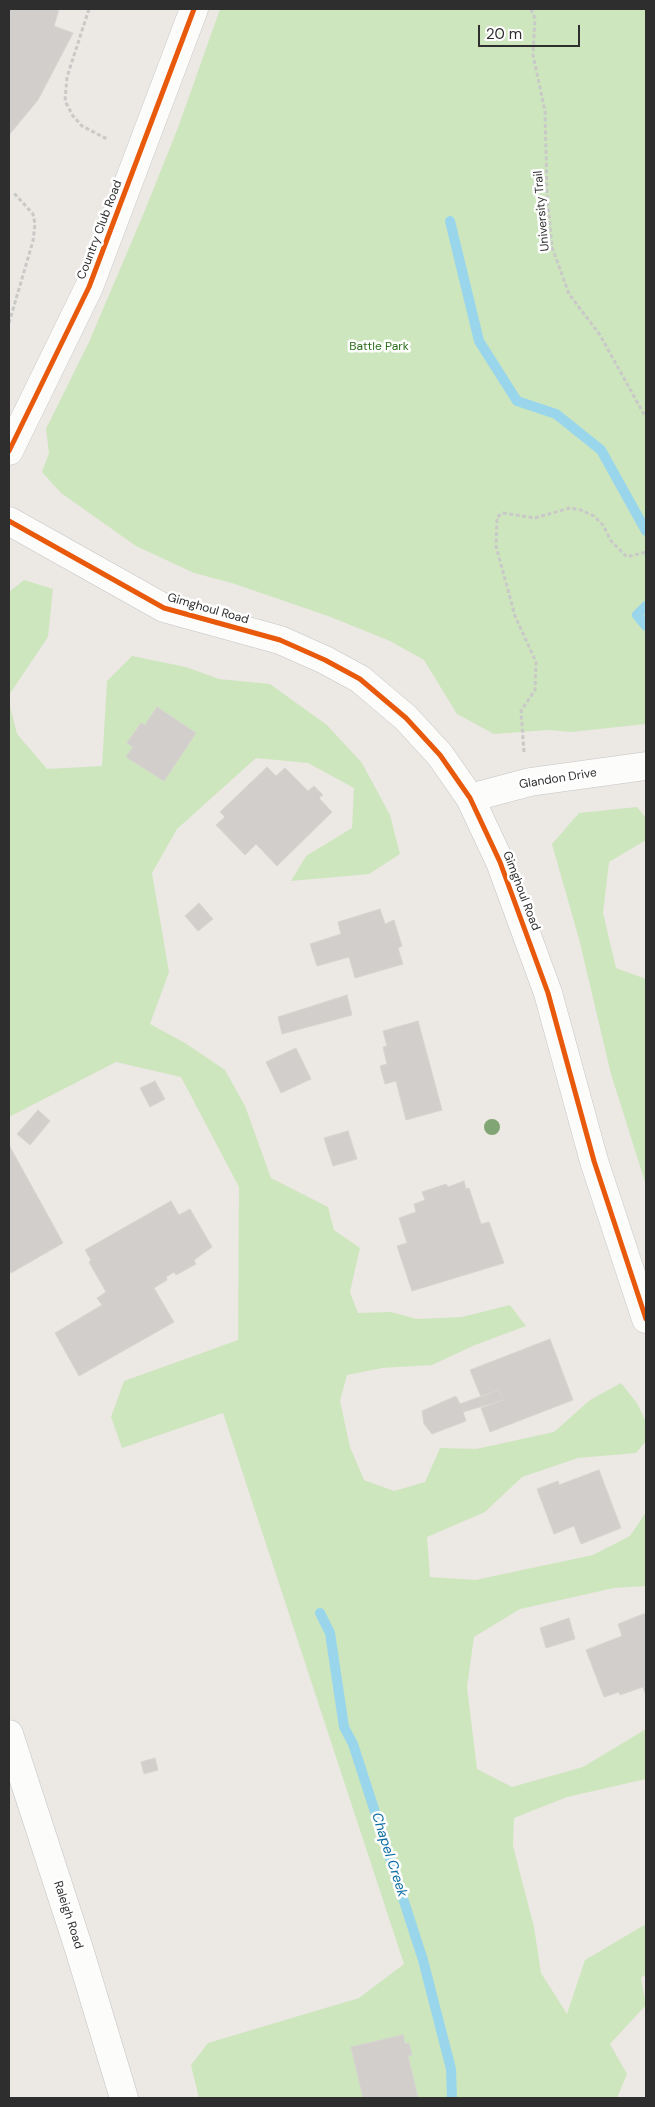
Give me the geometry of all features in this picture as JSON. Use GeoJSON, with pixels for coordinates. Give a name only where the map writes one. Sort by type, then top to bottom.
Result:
{"type":"FeatureCollection","features":[{"type":"Feature","properties":{"kind":"street","name":"Country Club Road"},"geometry":{"type":"LineString","coordinates":[[9,451],[89,287],[194,9]]}},
{"type":"Feature","properties":{"kind":"street","name":"Gimghoul Road"},"geometry":{"type":"LineString","coordinates":[[9,521],[164,608],[280,640],[325,660],[360,679],[412,724],[440,755],[470,798],[500,862],[548,993],[594,1161],[646,1319]]}},
{"type":"Feature","properties":{"kind":"street","name":"Glandon Drive"},"geometry":{"type":"LineString","coordinates":[[470,798],[530,782],[646,766]]}},
{"type":"Feature","properties":{"kind":"street","name":"Raleigh Road"},"geometry":{"type":"LineString","coordinates":[[9,1734],[80,1952],[124,2098]]}},
{"type":"Feature","properties":{"kind":"path"},"geometry":{"type":"LineString","coordinates":[[89,9],[67,77],[65,101],[73,116],[82,126],[107,139]]}},
{"type":"Feature","properties":{"kind":"path"},"geometry":{"type":"LineString","coordinates":[[9,324],[33,241],[35,224],[33,214],[14,193]]}},
{"type":"Feature","properties":{"kind":"path"},"geometry":{"type":"LineString","coordinates":[[530,782],[522,738],[521,711],[535,690],[536,662],[515,616],[496,546],[498,516],[503,513],[536,518],[570,508],[582,510],[594,516],[622,554],[627,557],[633,557],[646,552]]}},
{"type":"Feature","properties":{"kind":"green space","name":"Battle Park"},"geometry":{"type":"Polygon","coordinates":[[[220,9],[646,9],[646,724],[571,732],[548,730],[494,734],[457,714],[424,660],[390,641],[328,616],[232,583],[194,573],[136,546],[61,493],[42,472],[49,453],[46,429],[89,342],[143,215],[179,125],[220,9]]]}},
{"type":"Feature","properties":{"kind":"green space"},"geometry":{"type":"Polygon","coordinates":[[[24,580],[53,589],[48,637],[9,695],[9,592],[24,580]]]}},
{"type":"Feature","properties":{"kind":"green space"},"geometry":{"type":"Polygon","coordinates":[[[132,656],[186,667],[219,679],[270,684],[327,725],[362,763],[390,815],[400,854],[369,874],[291,881],[306,856],[352,828],[354,788],[308,763],[256,758],[177,829],[152,873],[169,972],[150,1024],[185,1043],[225,1070],[245,1106],[271,1178],[328,1207],[334,1230],[360,1248],[350,1292],[358,1313],[391,1312],[417,1319],[462,1317],[510,1305],[526,1326],[475,1345],[432,1365],[382,1368],[347,1375],[340,1401],[350,1447],[364,1480],[394,1491],[425,1482],[440,1448],[476,1449],[554,1432],[590,1400],[621,1383],[637,1403],[646,1422],[646,1441],[636,1453],[578,1458],[522,1477],[485,1512],[427,1537],[430,1577],[475,1580],[593,1555],[630,1536],[646,1512],[646,1586],[614,1588],[520,1609],[474,1637],[467,1687],[477,1769],[512,1787],[583,1767],[646,1729],[646,1779],[567,1797],[514,1818],[513,1846],[534,1927],[541,1973],[567,2014],[585,1960],[646,1924],[646,1974],[641,1978],[646,2005],[610,2044],[627,2074],[617,2098],[199,2098],[191,2065],[208,2043],[359,1998],[404,1964],[223,1413],[122,1448],[111,1417],[124,1381],[238,1340],[239,1187],[181,1077],[116,1062],[9,1117],[9,702],[17,734],[47,769],[102,766],[107,681],[132,656]]]}},
{"type":"Feature","properties":{"kind":"green space"},"geometry":{"type":"Polygon","coordinates":[[[637,807],[646,818],[646,840],[609,862],[603,913],[616,968],[646,979],[646,1185],[611,1074],[579,939],[552,844],[579,813],[637,807]]]}},
{"type":"Feature","properties":{"kind":"building"},"geometry":{"type":"Polygon","coordinates":[[[9,9],[59,9],[54,26],[73,33],[38,100],[9,135],[9,9]]]}},
{"type":"Feature","properties":{"kind":"building"},"geometry":{"type":"Polygon","coordinates":[[[157,707],[196,733],[164,781],[126,757],[133,747],[127,743],[141,723],[145,725],[157,707]]]}},
{"type":"Feature","properties":{"kind":"building"},"geometry":{"type":"Polygon","coordinates":[[[267,767],[276,776],[285,768],[308,791],[314,786],[323,795],[319,798],[332,812],[277,866],[256,844],[245,855],[216,825],[225,817],[220,812],[267,767]]]}},
{"type":"Feature","properties":{"kind":"building"},"geometry":{"type":"Polygon","coordinates":[[[199,903],[213,919],[198,931],[185,916],[199,903]]]}},
{"type":"Feature","properties":{"kind":"building"},"geometry":{"type":"Polygon","coordinates":[[[380,909],[385,924],[394,920],[402,946],[398,948],[403,964],[355,978],[349,957],[317,966],[310,944],[341,934],[338,922],[380,909]]]}},
{"type":"Feature","properties":{"kind":"building"},"geometry":{"type":"Polygon","coordinates":[[[347,995],[352,1015],[282,1034],[278,1017],[347,995]]]}},
{"type":"Feature","properties":{"kind":"building"},"geometry":{"type":"Polygon","coordinates":[[[418,1021],[442,1110],[406,1120],[396,1081],[385,1084],[380,1066],[387,1064],[383,1047],[387,1046],[383,1031],[418,1021]]]}},
{"type":"Feature","properties":{"kind":"building"},"geometry":{"type":"Polygon","coordinates":[[[296,1048],[311,1079],[281,1093],[266,1062],[296,1048]]]}},
{"type":"Feature","properties":{"kind":"building"},"geometry":{"type":"Polygon","coordinates":[[[155,1081],[165,1099],[150,1107],[140,1088],[155,1081]]]}},
{"type":"Feature","properties":{"kind":"building"},"geometry":{"type":"Polygon","coordinates":[[[38,1110],[50,1121],[30,1145],[17,1134],[38,1110]]]}},
{"type":"Feature","properties":{"kind":"building"},"geometry":{"type":"Polygon","coordinates":[[[348,1131],[357,1159],[333,1166],[324,1138],[348,1131]]]}},
{"type":"Feature","properties":{"kind":"building"},"geometry":{"type":"Polygon","coordinates":[[[9,1145],[63,1243],[11,1273],[9,1269],[9,1145]]]}},
{"type":"Feature","properties":{"kind":"building"},"geometry":{"type":"Polygon","coordinates":[[[464,1181],[466,1189],[469,1188],[481,1224],[489,1222],[504,1263],[412,1291],[397,1246],[407,1243],[399,1218],[416,1212],[414,1204],[425,1200],[422,1192],[446,1184],[448,1187],[464,1181]]]}},
{"type":"Feature","properties":{"kind":"building"},"geometry":{"type":"Polygon","coordinates":[[[171,1201],[179,1215],[190,1209],[212,1247],[194,1260],[196,1264],[176,1275],[174,1272],[166,1277],[167,1280],[154,1288],[174,1322],[79,1376],[55,1333],[102,1305],[97,1298],[106,1292],[89,1262],[91,1260],[85,1250],[171,1201]]]}},
{"type":"Feature","properties":{"kind":"building"},"geometry":{"type":"Polygon","coordinates":[[[550,1339],[573,1400],[490,1432],[481,1408],[503,1400],[499,1390],[481,1397],[470,1370],[550,1339]]]}},
{"type":"Feature","properties":{"kind":"building"},"geometry":{"type":"Polygon","coordinates":[[[499,1390],[503,1400],[463,1412],[466,1421],[432,1434],[424,1424],[422,1411],[456,1396],[460,1404],[499,1390]]]}},
{"type":"Feature","properties":{"kind":"building"},"geometry":{"type":"Polygon","coordinates":[[[599,1470],[621,1528],[581,1544],[574,1526],[554,1534],[537,1489],[558,1481],[559,1485],[599,1470]]]}},
{"type":"Feature","properties":{"kind":"building"},"geometry":{"type":"Polygon","coordinates":[[[646,1613],[646,1696],[643,1687],[620,1695],[619,1692],[604,1697],[586,1650],[622,1636],[618,1624],[646,1613]]]}},
{"type":"Feature","properties":{"kind":"building"},"geometry":{"type":"Polygon","coordinates":[[[569,1618],[575,1639],[546,1648],[540,1628],[569,1618]]]}},
{"type":"Feature","properties":{"kind":"building"},"geometry":{"type":"Polygon","coordinates":[[[155,1758],[158,1770],[144,1774],[141,1762],[155,1758]]]}},
{"type":"Feature","properties":{"kind":"building"},"geometry":{"type":"Polygon","coordinates":[[[403,2035],[405,2044],[409,2043],[412,2055],[408,2056],[418,2098],[363,2098],[351,2047],[403,2035]]]}},
{"type":"Feature","properties":{"kind":"waterway"},"geometry":{"type":"LineString","coordinates":[[450,221],[479,341],[517,401],[556,414],[601,450],[646,531]]}},
{"type":"Feature","properties":{"kind":"waterway"},"geometry":{"type":"LineString","coordinates":[[646,606],[637,615],[646,626]]}},
{"type":"Feature","properties":{"kind":"waterway","name":"Chapel Creek"},"geometry":{"type":"LineString","coordinates":[[320,1613],[330,1633],[344,1727],[353,1744],[423,1960],[451,2069],[452,2098]]}},
{"type":"Feature","properties":{"kind":"cycle path"},"geometry":{"type":"LineString","coordinates":[[9,451],[89,287],[194,9]]}},
{"type":"Feature","properties":{"kind":"cycle path"},"geometry":{"type":"LineString","coordinates":[[9,521],[164,608],[280,640],[325,660],[360,679],[406,718],[440,755],[470,798],[500,862],[548,993],[594,1161],[646,1319]]}}]}
